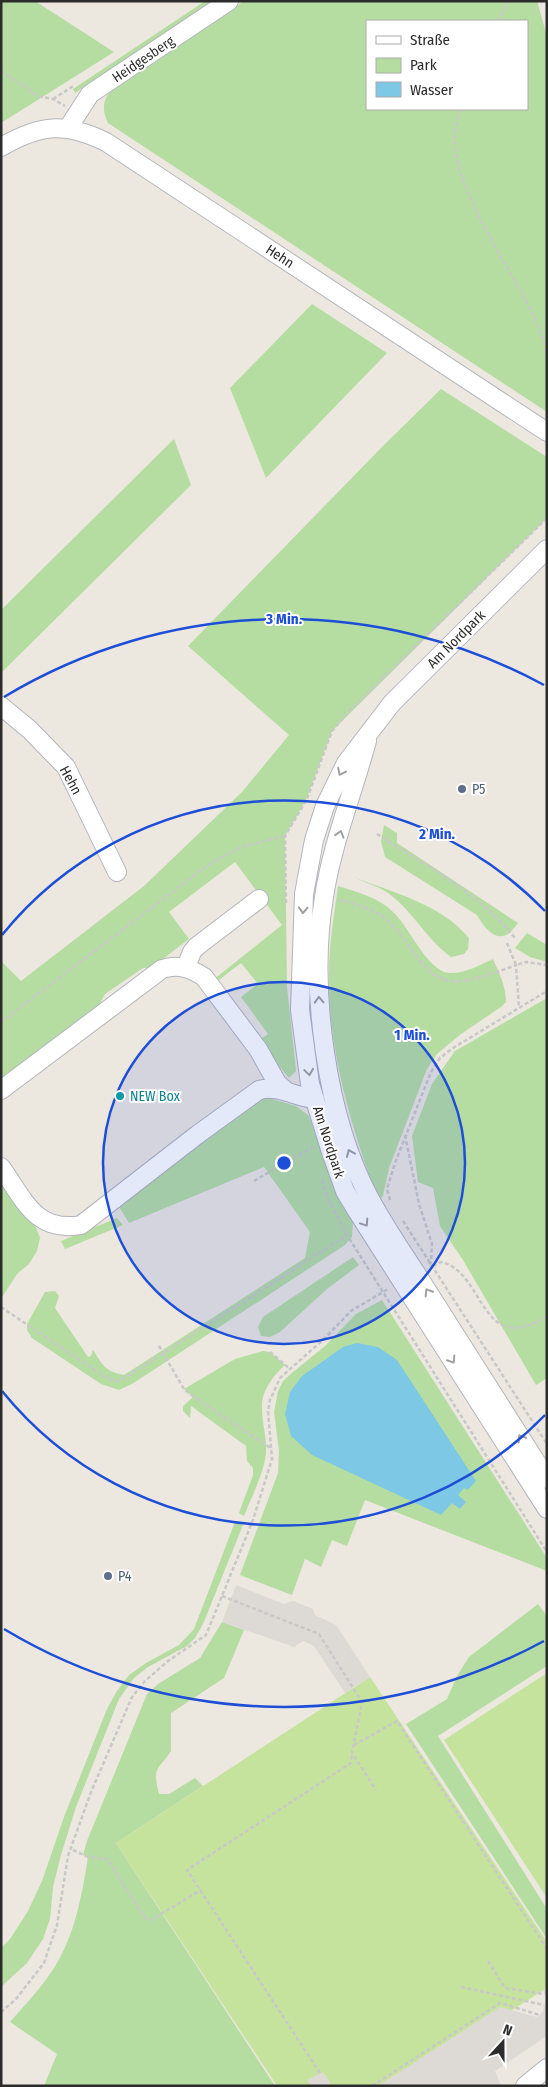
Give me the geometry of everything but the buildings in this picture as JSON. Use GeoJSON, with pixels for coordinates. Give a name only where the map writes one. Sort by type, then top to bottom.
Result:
{"type":"FeatureCollection","features":[{"type":"Feature","properties":{"kind":"street","name":"Heidgesberg"},"geometry":{"type":"LineString","coordinates":[[68,128],[90,94],[229,1]]}},
{"type":"Feature","properties":{"kind":"street","name":"Hehn"},"geometry":{"type":"LineString","coordinates":[[1,147],[22,135],[38,130],[68,128],[88,133],[106,142],[547,432]]}},
{"type":"Feature","properties":{"kind":"street","name":"Am Nordpark"},"geometry":{"type":"LineString","coordinates":[[547,549],[392,703],[346,763],[325,806],[308,862],[304,894],[300,1010],[310,1084],[345,1190],[547,1509]]}},
{"type":"Feature","properties":{"kind":"street","name":"Hehn"},"geometry":{"type":"LineString","coordinates":[[1,706],[30,730],[66,767],[117,872]]}},
{"type":"Feature","properties":{"kind":"street","name":"Am Nordpark"},"geometry":{"type":"LineString","coordinates":[[369,733],[332,860],[324,898],[318,949],[319,1007],[331,1082],[346,1143],[369,1198],[547,1479]]}},
{"type":"Feature","properties":{"kind":"street"},"geometry":{"type":"LineString","coordinates":[[186,968],[196,947],[259,899]]}},
{"type":"Feature","properties":{"kind":"street"},"geometry":{"type":"LineString","coordinates":[[1,1090],[162,969],[169,966],[192,969],[204,977],[258,1049],[278,1083],[287,1092]]}},
{"type":"Feature","properties":{"kind":"street"},"geometry":{"type":"LineString","coordinates":[[259,1090],[266,1077],[266,1063]]}},
{"type":"Feature","properties":{"kind":"street"},"geometry":{"type":"LineString","coordinates":[[1,1167],[33,1212],[42,1220],[62,1227],[81,1225],[197,1135],[259,1090],[270,1088],[299,1097],[315,1098]]}},
{"type":"Feature","properties":{"kind":"street"},"geometry":{"type":"LineString","coordinates":[[525,2086],[547,2068]]}},
{"type":"Feature","properties":{"kind":"path"},"geometry":{"type":"LineString","coordinates":[[499,20],[509,1]]}},
{"type":"Feature","properties":{"kind":"path"},"geometry":{"type":"LineString","coordinates":[[1,71],[38,96],[53,99],[78,113]]}},
{"type":"Feature","properties":{"kind":"path"},"geometry":{"type":"LineString","coordinates":[[460,110],[455,142],[460,172],[472,202],[535,318],[546,348],[547,358]]}},
{"type":"Feature","properties":{"kind":"path"},"geometry":{"type":"LineString","coordinates":[[377,834],[481,903],[501,921],[514,938]]}},
{"type":"Feature","properties":{"kind":"path"},"geometry":{"type":"LineString","coordinates":[[1,1022],[208,865],[241,847],[285,836]]}},
{"type":"Feature","properties":{"kind":"path"},"geometry":{"type":"LineString","coordinates":[[286,891],[304,894]]}},
{"type":"Feature","properties":{"kind":"path"},"geometry":{"type":"LineString","coordinates":[[324,898],[341,900],[382,916],[396,928],[430,971],[444,980],[452,982],[465,980],[526,962],[547,964]]}},
{"type":"Feature","properties":{"kind":"path"},"geometry":{"type":"LineString","coordinates":[[506,943],[516,965],[519,1008]]}},
{"type":"Feature","properties":{"kind":"path"},"geometry":{"type":"LineString","coordinates":[[390,1201],[388,1190],[405,1135],[431,1072],[440,1058],[453,1048],[547,992]]}},
{"type":"Feature","properties":{"kind":"path"},"geometry":{"type":"LineString","coordinates":[[405,1135],[420,1204],[432,1244],[432,1264]]}},
{"type":"Feature","properties":{"kind":"path"},"geometry":{"type":"LineString","coordinates":[[254,1181],[313,1148]]}},
{"type":"Feature","properties":{"kind":"path"},"geometry":{"type":"LineString","coordinates":[[400,1217],[547,1444]]}},
{"type":"Feature","properties":{"kind":"path"},"geometry":{"type":"LineString","coordinates":[[1,1307],[109,1379],[123,1379],[164,1355],[347,1235]]}},
{"type":"Feature","properties":{"kind":"path"},"geometry":{"type":"LineString","coordinates":[[432,1264],[441,1262],[457,1268],[492,1319],[513,1329],[524,1327],[547,1316]]}},
{"type":"Feature","properties":{"kind":"path"},"geometry":{"type":"LineString","coordinates":[[1,2012],[16,1999],[44,1963],[58,1925],[68,1856],[91,1792],[132,1697],[145,1681],[168,1661],[206,1635],[252,1520],[272,1459],[268,1411],[270,1400],[280,1378],[325,1338],[351,1311],[402,1282]]}},
{"type":"Feature","properties":{"kind":"path"},"geometry":{"type":"LineString","coordinates":[[159,1346],[184,1389],[272,1449]]}},
{"type":"Feature","properties":{"kind":"path"},"geometry":{"type":"LineString","coordinates":[[270,1352],[290,1369]]}},
{"type":"Feature","properties":{"kind":"path"},"geometry":{"type":"LineString","coordinates":[[222,1596],[319,1634],[362,1702],[351,1763],[187,1870],[320,2074]]}},
{"type":"Feature","properties":{"kind":"path"},"geometry":{"type":"LineString","coordinates":[[354,1745],[397,1720],[547,1949]]}},
{"type":"Feature","properties":{"kind":"path"},"geometry":{"type":"LineString","coordinates":[[352,1753],[376,1790]]}},
{"type":"Feature","properties":{"kind":"path"},"geometry":{"type":"LineString","coordinates":[[72,1849],[88,1857],[108,1859],[145,1918],[151,1920],[201,1890]]}},
{"type":"Feature","properties":{"kind":"path"},"geometry":{"type":"LineString","coordinates":[[488,1961],[506,1988],[544,1994]]}},
{"type":"Feature","properties":{"kind":"path"},"geometry":{"type":"LineString","coordinates":[[462,1987],[544,2005]]}},
{"type":"Feature","properties":{"kind":"path"},"geometry":{"type":"LineString","coordinates":[[372,2086],[500,2003],[540,2015]]}},
{"type":"Feature","properties":{"kind":"green space"},"geometry":{"type":"Polygon","coordinates":[[[1,1],[35,1],[114,52],[1,123],[1,1]]]}},
{"type":"Feature","properties":{"kind":"green space"},"geometry":{"type":"Polygon","coordinates":[[[205,1],[212,1],[75,93],[73,89],[205,1]]]}},
{"type":"Feature","properties":{"kind":"green space"},"geometry":{"type":"Polygon","coordinates":[[[244,1],[537,1],[547,36],[547,412],[108,123],[104,105],[112,90],[244,1]]]}},
{"type":"Feature","properties":{"kind":"green space"},"geometry":{"type":"Polygon","coordinates":[[[312,304],[387,353],[266,478],[230,388],[312,304]]]}},
{"type":"Feature","properties":{"kind":"green space"},"geometry":{"type":"Polygon","coordinates":[[[441,389],[547,457],[547,518],[332,731],[306,800],[285,836],[287,987],[296,1071],[289,1078],[258,1041],[268,1034],[241,997],[258,984],[241,963],[215,983],[213,980],[282,925],[235,862],[169,912],[189,939],[151,968],[143,968],[105,994],[98,1007],[1,1083],[1,961],[21,981],[144,886],[242,792],[289,735],[188,646],[441,389]]]}},
{"type":"Feature","properties":{"kind":"green space"},"geometry":{"type":"Polygon","coordinates":[[[174,439],[191,485],[1,673],[1,610],[174,439]]]}},
{"type":"Feature","properties":{"kind":"green space"},"geometry":{"type":"Polygon","coordinates":[[[384,825],[397,833],[397,843],[518,923],[506,935],[497,936],[492,934],[477,915],[385,857],[381,841],[384,825]]]}},
{"type":"Feature","properties":{"kind":"green space"},"geometry":{"type":"Polygon","coordinates":[[[353,877],[415,900],[445,916],[469,938],[468,949],[464,954],[451,957],[434,942],[397,900],[380,888],[353,877]]]}},
{"type":"Feature","properties":{"kind":"green space"},"geometry":{"type":"Polygon","coordinates":[[[338,886],[381,902],[399,919],[433,965],[441,970],[449,973],[460,972],[472,969],[493,959],[502,980],[506,996],[506,1002],[501,1007],[461,1034],[437,1054],[427,1069],[389,1168],[383,1196],[378,1201],[343,1089],[333,1032],[329,963],[338,886]]]}},
{"type":"Feature","properties":{"kind":"green space"},"geometry":{"type":"Polygon","coordinates":[[[527,933],[547,945],[547,962],[530,957],[515,948],[527,933]]]}},
{"type":"Feature","properties":{"kind":"green space"},"geometry":{"type":"Polygon","coordinates":[[[547,998],[547,1378],[536,1385],[463,1260],[440,1226],[433,1188],[418,1182],[412,1136],[432,1084],[455,1051],[547,998]]]}},
{"type":"Feature","properties":{"kind":"green space"},"geometry":{"type":"Polygon","coordinates":[[[265,1097],[296,1106],[309,1116],[325,1161],[353,1221],[352,1237],[345,1245],[132,1384],[119,1390],[101,1384],[32,1338],[27,1330],[27,1324],[45,1292],[55,1291],[59,1296],[55,1308],[88,1357],[91,1356],[93,1350],[108,1369],[124,1375],[305,1258],[310,1232],[264,1167],[129,1223],[118,1205],[250,1105],[265,1097]]]}},
{"type":"Feature","properties":{"kind":"green space"},"geometry":{"type":"Polygon","coordinates":[[[1,1179],[35,1225],[40,1238],[37,1251],[29,1264],[17,1274],[1,1299],[1,1179]]]}},
{"type":"Feature","properties":{"kind":"green space"},"geometry":{"type":"Polygon","coordinates":[[[117,1218],[123,1225],[65,1249],[61,1241],[117,1218]]]}},
{"type":"Feature","properties":{"kind":"green space"},"geometry":{"type":"Polygon","coordinates":[[[353,1257],[359,1265],[327,1289],[280,1332],[270,1337],[261,1336],[258,1327],[263,1317],[353,1257]]]}},
{"type":"Feature","properties":{"kind":"green space"},"geometry":{"type":"Polygon","coordinates":[[[382,1300],[547,1558],[547,1571],[365,1500],[347,1546],[332,1540],[321,1567],[305,1559],[292,1595],[240,1575],[278,1473],[279,1451],[274,1412],[278,1391],[283,1381],[325,1346],[356,1314],[382,1300]]]}},
{"type":"Feature","properties":{"kind":"green space"},"geometry":{"type":"Polygon","coordinates":[[[263,1351],[270,1352],[285,1365],[266,1390],[262,1402],[266,1442],[265,1462],[244,1516],[239,1513],[253,1475],[253,1468],[247,1461],[246,1446],[191,1406],[190,1418],[183,1411],[183,1406],[193,1397],[184,1389],[235,1359],[263,1351]]]}},
{"type":"Feature","properties":{"kind":"green space"},"geometry":{"type":"Polygon","coordinates":[[[235,1522],[243,1525],[203,1624],[195,1638],[187,1646],[148,1667],[134,1678],[119,1699],[76,1807],[53,1887],[50,1919],[43,1939],[27,1963],[1,1987],[1,1948],[10,1939],[28,1911],[42,1881],[64,1817],[107,1709],[129,1675],[146,1663],[179,1645],[194,1629],[235,1522]]]}},
{"type":"Feature","properties":{"kind":"green space"},"geometry":{"type":"Polygon","coordinates":[[[538,1604],[547,1616],[547,1666],[438,1736],[547,1909],[547,1939],[406,1724],[447,1699],[457,1676],[469,1657],[538,1604]]]}},
{"type":"Feature","properties":{"kind":"green space"},"geometry":{"type":"Polygon","coordinates":[[[222,1622],[244,1630],[224,1678],[171,1713],[171,1751],[156,1773],[159,1794],[169,1794],[195,1778],[203,1786],[116,1843],[275,2086],[44,2086],[57,2054],[10,2022],[49,1975],[67,1942],[77,1914],[83,1886],[88,1857],[83,1855],[87,1841],[147,1694],[158,1684],[200,1658],[222,1622]]]}},
{"type":"Feature","properties":{"kind":"green space"},"geometry":{"type":"Polygon","coordinates":[[[547,1673],[547,1898],[444,1740],[547,1673]]]}},
{"type":"Feature","properties":{"kind":"green space"},"geometry":{"type":"Polygon","coordinates":[[[370,1677],[547,1942],[547,1988],[392,2086],[277,2086],[116,1843],[370,1677]]]}},
{"type":"Feature","properties":{"kind":"shaded area"},"geometry":{"type":"Polygon","coordinates":[[[236,1585],[284,1604],[293,1601],[313,1609],[315,1615],[336,1625],[370,1677],[345,1693],[314,1646],[303,1641],[294,1647],[222,1622],[236,1585]]]}},
{"type":"Feature","properties":{"kind":"shaded area"},"geometry":{"type":"Polygon","coordinates":[[[547,1988],[547,2036],[495,2071],[501,2086],[378,2086],[500,2007],[537,2017],[543,2011],[546,1998],[543,1991],[547,1988]]]}},
{"type":"Feature","properties":{"kind":"shaded area"},"geometry":{"type":"Polygon","coordinates":[[[323,2072],[332,2086],[311,2086],[307,2080],[323,2072]]]}},
{"type":"Feature","properties":{"kind":"water"},"geometry":{"type":"Polygon","coordinates":[[[357,1343],[378,1347],[397,1360],[476,1481],[468,1490],[464,1488],[458,1495],[466,1502],[460,1509],[452,1503],[441,1515],[312,1455],[291,1436],[285,1414],[290,1392],[302,1376],[343,1347],[357,1343]]]}},
{"type":"Feature","properties":{"kind":"place","name":"P5"},"geometry":{"type":"Point","coordinates":[462,789]}},
{"type":"Feature","properties":{"kind":"place","name":"NEW Box"},"geometry":{"type":"Point","coordinates":[120,1096]}},
{"type":"Feature","properties":{"kind":"place","name":"P4"},"geometry":{"type":"Point","coordinates":[108,1576]}}]}
